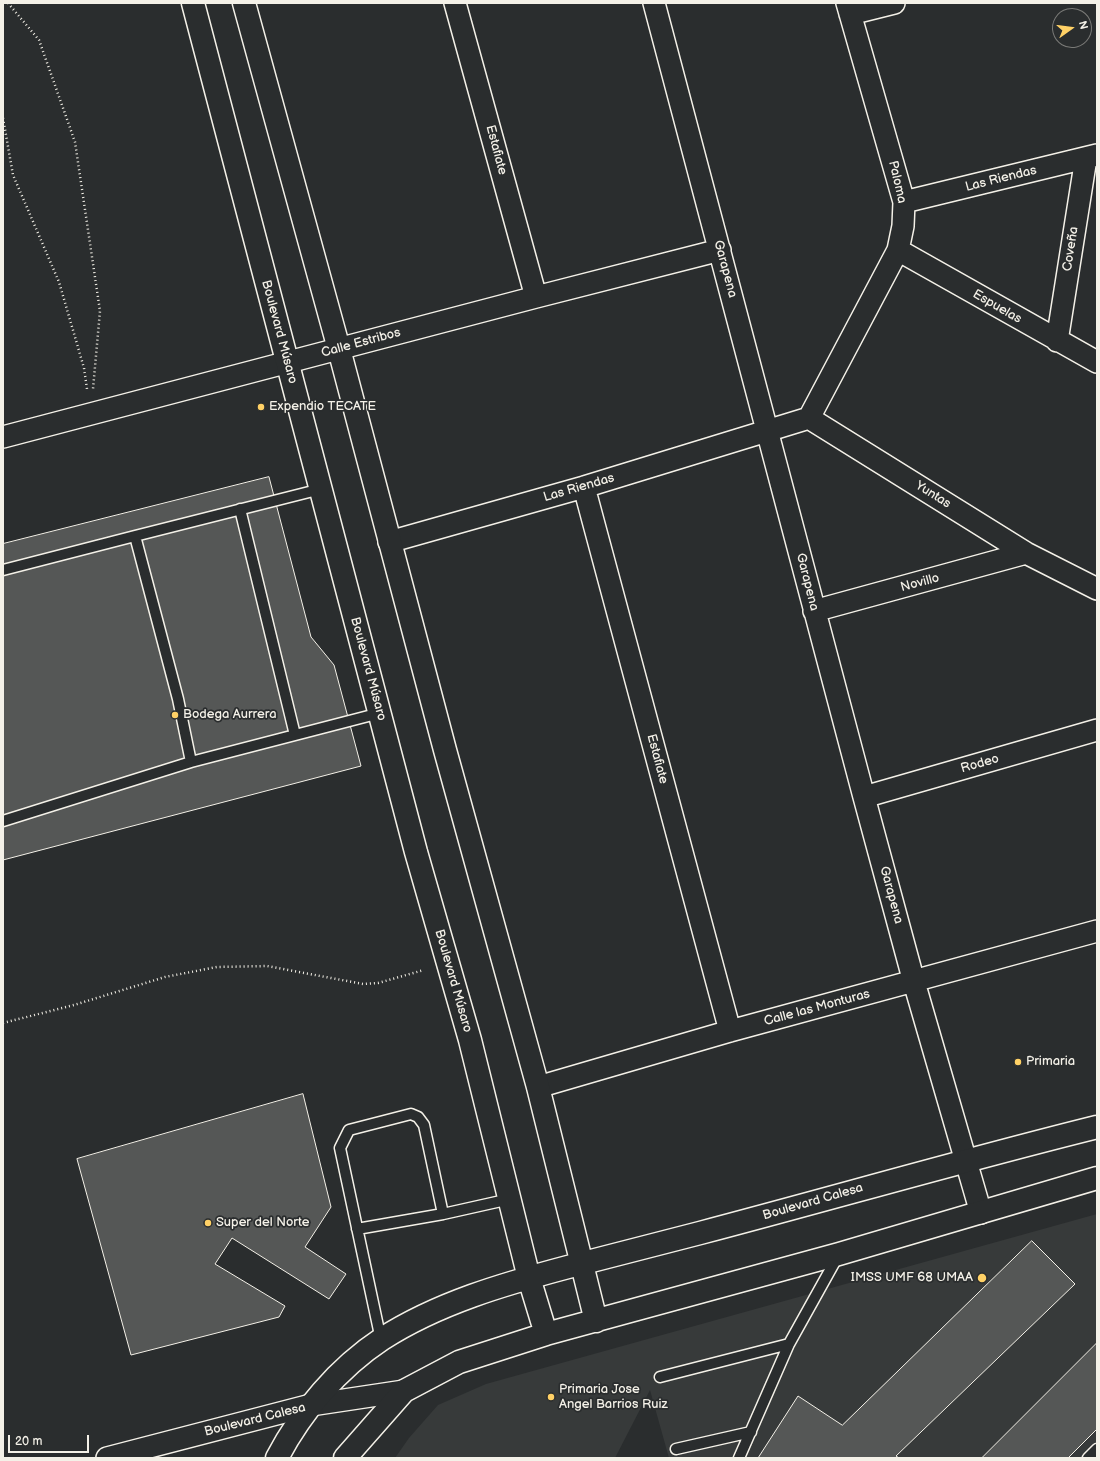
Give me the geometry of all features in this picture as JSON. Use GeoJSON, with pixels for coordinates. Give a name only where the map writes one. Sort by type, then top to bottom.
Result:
{"type":"FeatureCollection","features":[{"type":"Feature","properties":{"kind":"street","name":"Boulevard Músaro"},"geometry":{"type":"LineString","coordinates":[[193,3],[380,713],[470,1040],[529,1278],[546,1334]]}},
{"type":"Feature","properties":{"kind":"street"},"geometry":{"type":"LineString","coordinates":[[244,3],[538,1087],[596,1321]]}},
{"type":"Feature","properties":{"kind":"street","name":"Estafiate"},"geometry":{"type":"LineString","coordinates":[[455,3],[536,297]]}},
{"type":"Feature","properties":{"kind":"street","name":"Garapena"},"geometry":{"type":"LineString","coordinates":[[654,3],[864,797],[914,982],[981,1213]]}},
{"type":"Feature","properties":{"kind":"street"},"geometry":{"type":"LineString","coordinates":[[848,9],[894,3]]}},
{"type":"Feature","properties":{"kind":"street","name":"Paloma"},"geometry":{"type":"LineString","coordinates":[[809,418],[898,250],[903,226],[904,202],[848,9]]}},
{"type":"Feature","properties":{"kind":"street","name":"Las Riendas"},"geometry":{"type":"LineString","coordinates":[[904,202],[1092,156]]}},
{"type":"Feature","properties":{"kind":"street","name":"Coveña"},"geometry":{"type":"LineString","coordinates":[[1056,340],[1092,156]]}},
{"type":"Feature","properties":{"kind":"street","name":"Calle Estribos"},"geometry":{"type":"LineString","coordinates":[[3,437],[720,250]]}},
{"type":"Feature","properties":{"kind":"street","name":"Espuelas"},"geometry":{"type":"LineString","coordinates":[[898,250],[1097,362]]}},
{"type":"Feature","properties":{"kind":"street"},"geometry":{"type":"LineString","coordinates":[[768,430],[809,418]]}},
{"type":"Feature","properties":{"kind":"street","name":"Yuntas"},"geometry":{"type":"LineString","coordinates":[[809,418],[1026,553],[1097,589]]}},
{"type":"Feature","properties":{"kind":"street","name":"Las Riendas"},"geometry":{"type":"LineString","coordinates":[[389,542],[584,487],[768,430]]}},
{"type":"Feature","properties":{"kind":"street","name":"Estafiate"},"geometry":{"type":"LineString","coordinates":[[584,487],[730,1031]]}},
{"type":"Feature","properties":{"kind":"street","name":"Novillo"},"geometry":{"type":"LineString","coordinates":[[814,611],[1026,553]]}},
{"type":"Feature","properties":{"kind":"street","name":"Rodeo"},"geometry":{"type":"LineString","coordinates":[[864,797],[1097,730]]}},
{"type":"Feature","properties":{"kind":"street","name":"Calle las Monturas"},"geometry":{"type":"LineString","coordinates":[[538,1087],[730,1031],[914,982],[1097,930]]}},
{"type":"Feature","properties":{"kind":"street","name":"Boulevard Calesa"},"geometry":{"type":"LineString","coordinates":[[277,1458],[311,1405],[344,1369],[381,1340],[426,1315],[478,1294],[529,1278],[754,1219],[966,1160],[1097,1127]]}},
{"type":"Feature","properties":{"kind":"street"},"geometry":{"type":"LineString","coordinates":[[345,1458],[404,1391],[459,1362],[546,1334],[839,1254],[1097,1178]]}},
{"type":"Feature","properties":{"kind":"street","name":"Boulevard Calesa"},"geometry":{"type":"LineString","coordinates":[[107,1458],[311,1405],[404,1391]]}},
{"type":"Feature","properties":{"kind":"lane"},"geometry":{"type":"LineString","coordinates":[[3,570],[321,489]]}},
{"type":"Feature","properties":{"kind":"lane"},"geometry":{"type":"LineString","coordinates":[[240,509],[295,735]]}},
{"type":"Feature","properties":{"kind":"lane"},"geometry":{"type":"LineString","coordinates":[[135,536],[178,699],[191,762]]}},
{"type":"Feature","properties":{"kind":"lane"},"geometry":{"type":"LineString","coordinates":[[3,821],[191,762],[380,713]]}},
{"type":"Feature","properties":{"kind":"lane"},"geometry":{"type":"LineString","coordinates":[[381,1340],[340,1148],[349,1130],[411,1114],[418,1117],[424,1125],[443,1214]]}},
{"type":"Feature","properties":{"kind":"lane"},"geometry":{"type":"LineString","coordinates":[[357,1229],[443,1214],[510,1199]]}},
{"type":"Feature","properties":{"kind":"lane"},"geometry":{"type":"LineString","coordinates":[[739,1458],[789,1344],[839,1254]]}},
{"type":"Feature","properties":{"kind":"lane"},"geometry":{"type":"LineString","coordinates":[[660,1377],[789,1344]]}},
{"type":"Feature","properties":{"kind":"lane"},"geometry":{"type":"LineString","coordinates":[[676,1449],[751,1432]]}},
{"type":"Feature","properties":{"kind":"lane"},"geometry":{"type":"LineString","coordinates":[[1088,1458],[1097,1449]]}},
{"type":"Feature","properties":{"kind":"path"},"geometry":{"type":"LineString","coordinates":[[8,3],[39,40],[75,142],[100,311],[91,413]]}},
{"type":"Feature","properties":{"kind":"path"},"geometry":{"type":"LineString","coordinates":[[3,118],[13,175],[59,282],[84,368],[91,413]]}},
{"type":"Feature","properties":{"kind":"path"},"geometry":{"type":"LineString","coordinates":[[3,1023],[74,1005],[165,977],[217,967],[267,966],[363,984],[378,983],[448,964]]}},
{"type":"Feature","properties":{"kind":"shaded area","name":"IMSS UMF 68 UMAA"},"geometry":{"type":"Polygon","coordinates":[[[1097,1214],[1097,1458],[669,1458],[650,1390],[615,1458],[395,1458],[409,1438],[438,1405],[486,1384],[1097,1214]]]}},
{"type":"Feature","properties":{"kind":"building","name":"Bodega Aurrera"},"geometry":{"type":"Polygon","coordinates":[[[269,477],[311,637],[334,665],[361,766],[3,860],[3,544],[269,477]]]}},
{"type":"Feature","properties":{"kind":"building","name":"Super del Norte"},"geometry":{"type":"Polygon","coordinates":[[[303,1094],[331,1207],[305,1247],[346,1274],[329,1299],[232,1238],[215,1264],[285,1306],[279,1317],[131,1355],[77,1159],[303,1094]]]}},
{"type":"Feature","properties":{"kind":"building"},"geometry":{"type":"Polygon","coordinates":[[[1032,1241],[1075,1284],[896,1456],[899,1458],[758,1458],[798,1396],[842,1425],[1032,1241]]]}},
{"type":"Feature","properties":{"kind":"building"},"geometry":{"type":"Polygon","coordinates":[[[1097,1343],[1097,1429],[1068,1458],[982,1458],[1097,1343]]]}},
{"type":"Feature","properties":{"kind":"place","name":"Expendio TECATE"},"geometry":{"type":"Point","coordinates":[261,407]}},
{"type":"Feature","properties":{"kind":"place","name":"Bodega Aurrera"},"geometry":{"type":"Point","coordinates":[175,715]}},
{"type":"Feature","properties":{"kind":"place","name":"Primaria"},"geometry":{"type":"Point","coordinates":[1018,1062]}},
{"type":"Feature","properties":{"kind":"place","name":"Super del Norte"},"geometry":{"type":"Point","coordinates":[208,1223]}},
{"type":"Feature","properties":{"kind":"place","name":"IMSS UMF 68 UMAA"},"geometry":{"type":"Point","coordinates":[982,1278]}},
{"type":"Feature","properties":{"kind":"place","name":"Primaria Jose Angel Barrios Ruiz"},"geometry":{"type":"Point","coordinates":[551,1397]}}]}
